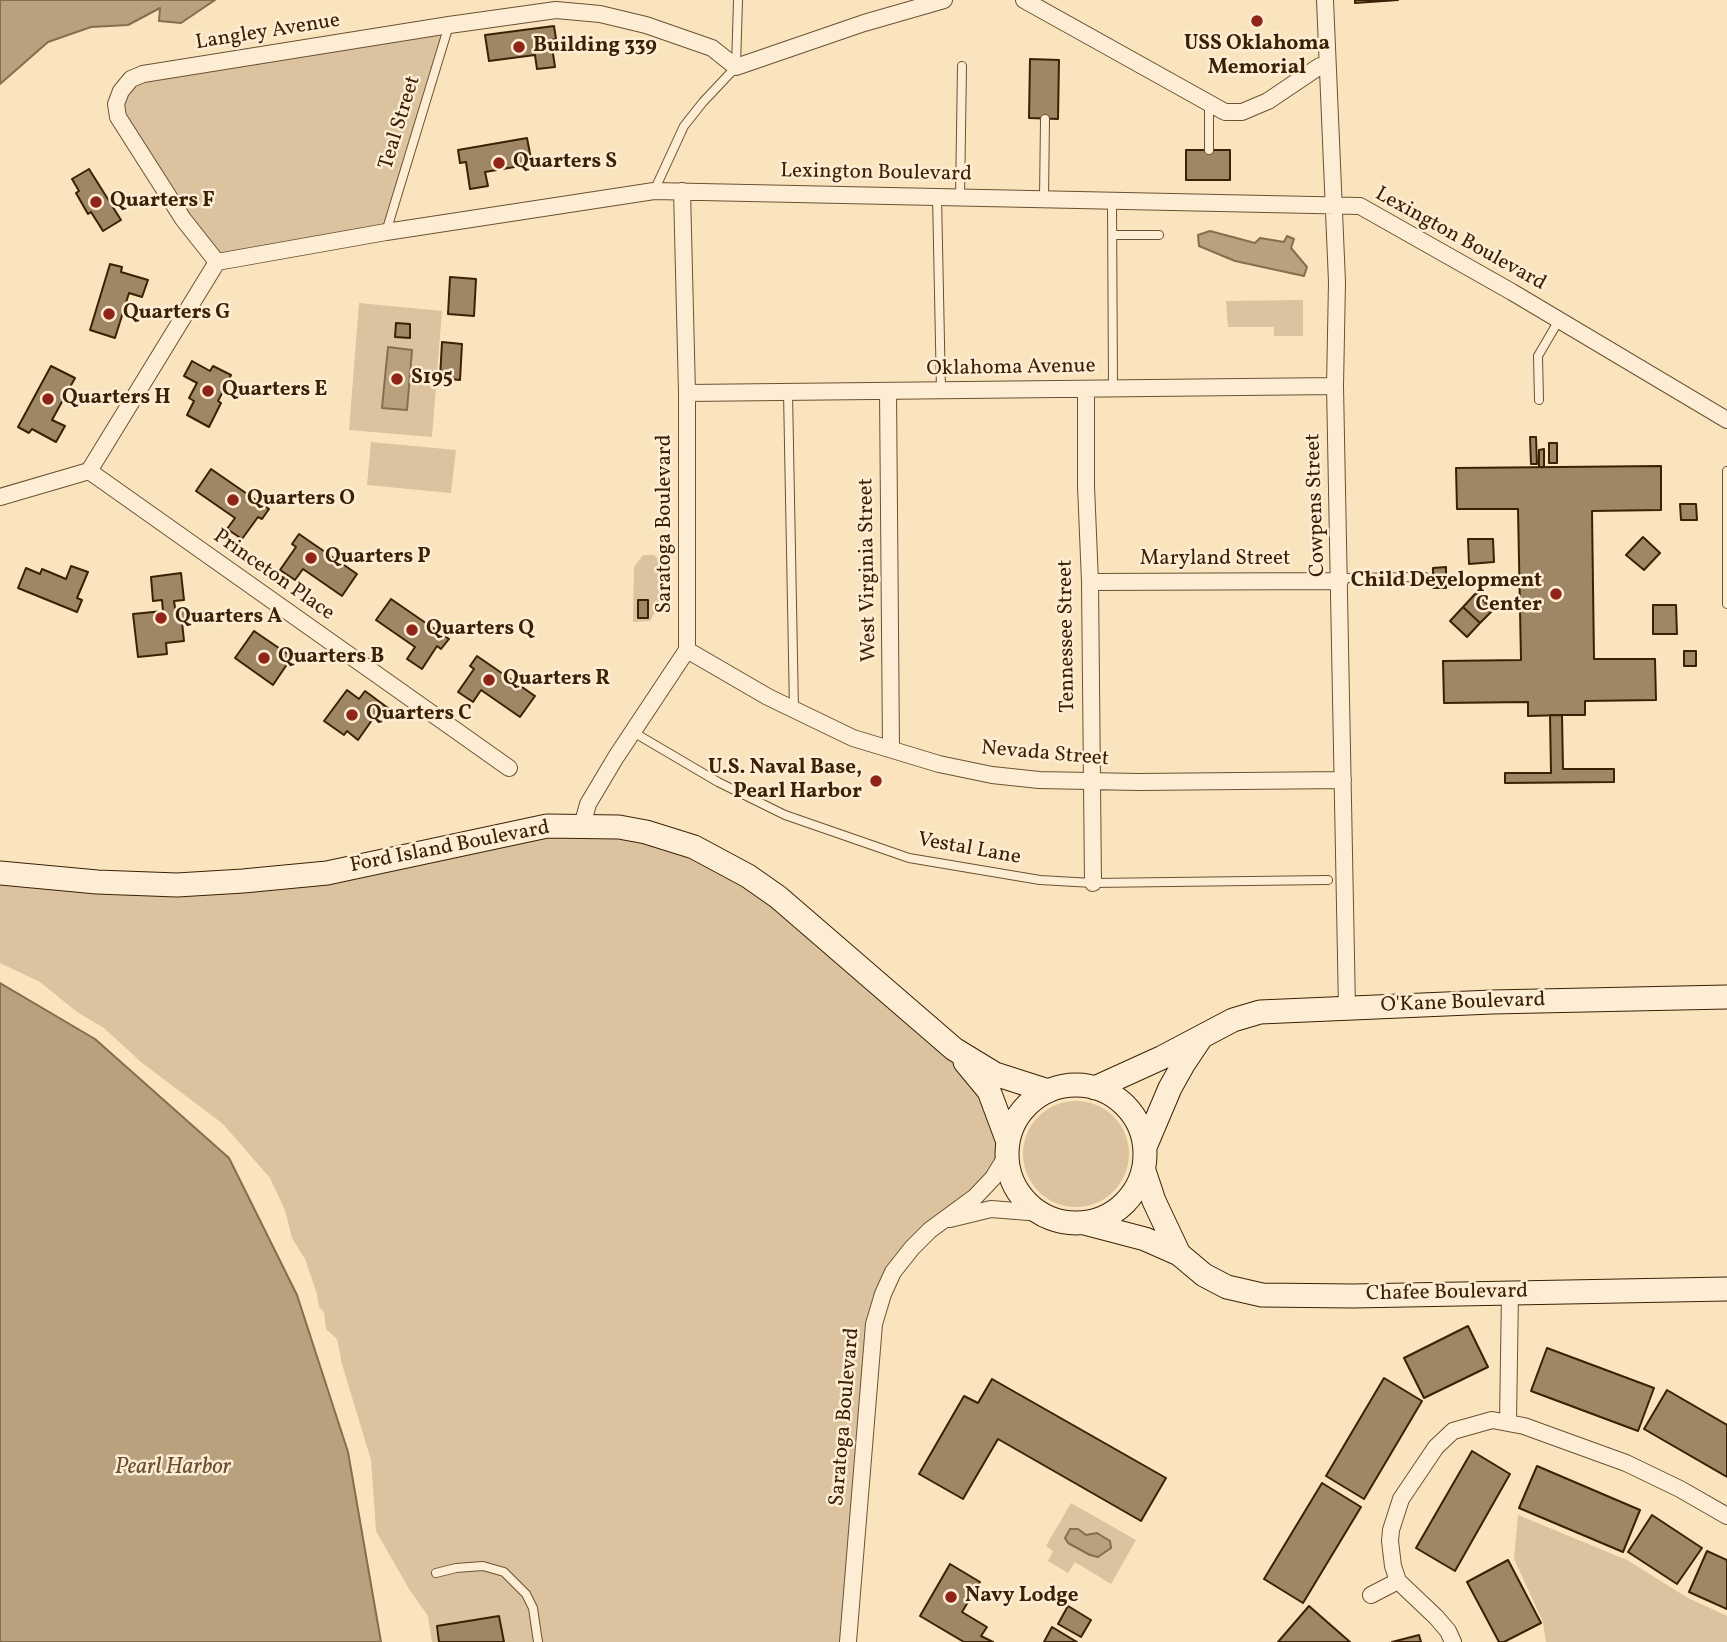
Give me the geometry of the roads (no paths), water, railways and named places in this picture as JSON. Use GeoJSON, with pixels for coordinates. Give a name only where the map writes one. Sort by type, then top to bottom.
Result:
{"type":"FeatureCollection","features":[{"type":"Feature","properties":{"kind":"street"},"geometry":{"type":"LineString","coordinates":[[736,67],[851,27],[944,0]]}},
{"type":"Feature","properties":{"kind":"street"},"geometry":{"type":"LineString","coordinates":[[1024,0],[1225,112],[1242,112],[1268,101],[1321,66]]}},
{"type":"Feature","properties":{"kind":"street","name":"Cowpens Street"},"geometry":{"type":"LineString","coordinates":[[1325,0],[1337,282],[1335,386],[1347,1009]]}},
{"type":"Feature","properties":{"kind":"street","name":"Langley Avenue"},"geometry":{"type":"LineString","coordinates":[[217,262],[183,219],[118,117],[116,103],[121,91],[131,79],[143,74],[556,10],[600,14],[646,25],[712,48],[736,67]]}},
{"type":"Feature","properties":{"kind":"street","name":"Lexington Boulevard"},"geometry":{"type":"LineString","coordinates":[[217,262],[386,232],[654,191],[1360,206],[1727,420]]}},
{"type":"Feature","properties":{"kind":"street","name":"Saratoga Boulevard"},"geometry":{"type":"LineString","coordinates":[[682,191],[687,393],[687,650]]}},
{"type":"Feature","properties":{"kind":"street"},"geometry":{"type":"LineString","coordinates":[[0,497],[89,471],[217,262]]}},
{"type":"Feature","properties":{"kind":"street","name":"Oklahoma Avenue"},"geometry":{"type":"LineString","coordinates":[[687,393],[1335,386]]}},
{"type":"Feature","properties":{"kind":"street","name":"Tennessee Street"},"geometry":{"type":"LineString","coordinates":[[1086,389],[1093,883]]}},
{"type":"Feature","properties":{"kind":"street","name":"West Virginia Street"},"geometry":{"type":"LineString","coordinates":[[888,391],[891,749]]}},
{"type":"Feature","properties":{"kind":"street","name":"Princeton Place"},"geometry":{"type":"LineString","coordinates":[[89,471],[509,768]]}},
{"type":"Feature","properties":{"kind":"street","name":"Maryland Street"},"geometry":{"type":"LineString","coordinates":[[1090,582],[1340,579]]}},
{"type":"Feature","properties":{"kind":"street"},"geometry":{"type":"LineString","coordinates":[[582,826],[588,804],[687,650]]}},
{"type":"Feature","properties":{"kind":"street","name":"Nevada Street"},"geometry":{"type":"LineString","coordinates":[[687,650],[794,710],[853,738],[939,764],[992,775],[1039,780],[1091,781],[1343,780]]}},
{"type":"Feature","properties":{"kind":"street","name":"Ford Island Boulevard"},"geometry":{"type":"LineString","coordinates":[[0,873],[110,883],[177,885],[327,873],[547,826],[619,827],[666,838],[694,847],[748,876],[778,897],[954,1049],[989,1091],[1008,1148]]}},
{"type":"Feature","properties":{"kind":"street","name":"O'Kane Boulevard"},"geometry":{"type":"LineString","coordinates":[[1095,1088],[1151,1063],[1233,1020],[1260,1012],[1492,1002],[1727,997]]}},
{"type":"Feature","properties":{"kind":"street"},"geometry":{"type":"LineString","coordinates":[[1145,1147],[1184,1063],[1204,1034]]}},
{"type":"Feature","properties":{"kind":"street","name":"Ford Island Boulevard"},"geometry":{"type":"LineString","coordinates":[[954,1049],[995,1074],[1048,1091]]}},
{"type":"Feature","properties":{"kind":"street"},"geometry":{"type":"LineString","coordinates":[[1071,1085],[1095,1088],[1114,1096],[1129,1110],[1140,1128],[1145,1147],[1144,1171],[1135,1190],[1122,1206],[1104,1217],[1084,1223],[1069,1223],[1041,1213],[1027,1202],[1017,1189],[1010,1172],[1008,1148],[1016,1121],[1030,1103],[1048,1091],[1071,1085]]}},
{"type":"Feature","properties":{"kind":"street","name":"Saratoga Boulevard"},"geometry":{"type":"LineString","coordinates":[[848,1642],[874,1324],[883,1294],[893,1272],[912,1248],[975,1197],[993,1178],[1008,1148]]}},
{"type":"Feature","properties":{"kind":"street","name":"Chafee Boulevard"},"geometry":{"type":"LineString","coordinates":[[1144,1171],[1154,1201],[1179,1254]]}},
{"type":"Feature","properties":{"kind":"street","name":"Saratoga Boulevard"},"geometry":{"type":"LineString","coordinates":[[944,1221],[991,1209],[1041,1213]]}},
{"type":"Feature","properties":{"kind":"street","name":"Chafee Boulevard"},"geometry":{"type":"LineString","coordinates":[[1084,1223],[1145,1239],[1179,1254],[1204,1275],[1227,1287],[1262,1295],[1727,1289]]}},
{"type":"Feature","properties":{"kind":"street"},"geometry":{"type":"LineString","coordinates":[[1508,1421],[1510,1293]]}},
{"type":"Feature","properties":{"kind":"street"},"geometry":{"type":"LineString","coordinates":[[1453,1642],[1436,1617],[1398,1581],[1393,1566],[1391,1530],[1402,1499],[1436,1447],[1453,1431],[1492,1420],[1508,1421],[1593,1449],[1626,1463],[1727,1516]]}},
{"type":"Feature","properties":{"kind":"street"},"geometry":{"type":"LineString","coordinates":[[1371,1595],[1398,1581]]}},
{"type":"Feature","properties":{"kind":"lane"},"geometry":{"type":"LineString","coordinates":[[654,191],[684,126],[736,67],[738,0]]}},
{"type":"Feature","properties":{"kind":"lane","name":"Teal Street"},"geometry":{"type":"LineString","coordinates":[[386,232],[449,25]]}},
{"type":"Feature","properties":{"kind":"lane"},"geometry":{"type":"LineString","coordinates":[[960,197],[962,66]]}},
{"type":"Feature","properties":{"kind":"lane"},"geometry":{"type":"LineString","coordinates":[[1209,105],[1209,150]]}},
{"type":"Feature","properties":{"kind":"lane"},"geometry":{"type":"LineString","coordinates":[[1044,198],[1045,119]]}},
{"type":"Feature","properties":{"kind":"lane"},"geometry":{"type":"LineString","coordinates":[[937,196],[941,391]]}},
{"type":"Feature","properties":{"kind":"lane"},"geometry":{"type":"LineString","coordinates":[[1112,200],[1113,389]]}},
{"type":"Feature","properties":{"kind":"lane"},"geometry":{"type":"LineString","coordinates":[[1112,235],[1158,234]]}},
{"type":"Feature","properties":{"kind":"lane"},"geometry":{"type":"LineString","coordinates":[[1539,400],[1538,356],[1559,320]]}},
{"type":"Feature","properties":{"kind":"lane"},"geometry":{"type":"LineString","coordinates":[[788,392],[794,710]]}},
{"type":"Feature","properties":{"kind":"lane"},"geometry":{"type":"LineString","coordinates":[[1727,471],[1727,604]]}},
{"type":"Feature","properties":{"kind":"lane"},"geometry":{"type":"LineString","coordinates":[[1340,579],[1424,577]]}},
{"type":"Feature","properties":{"kind":"lane","name":"Vestal Lane"},"geometry":{"type":"LineString","coordinates":[[633,732],[752,800],[846,838],[909,858],[1040,880],[1093,883],[1328,880]]}},
{"type":"Feature","properties":{"kind":"lane"},"geometry":{"type":"LineString","coordinates":[[436,1573],[483,1566],[504,1572],[526,1594],[533,1608],[538,1642]]}},
{"type":"Feature","properties":{"kind":"water"},"geometry":{"type":"Polygon","coordinates":[[[0,0],[215,0],[181,23],[159,21],[160,8],[128,25],[91,27],[48,42],[0,84],[0,0]]]}},
{"type":"Feature","properties":{"kind":"water"},"geometry":{"type":"Polygon","coordinates":[[[1210,231],[1255,243],[1260,238],[1284,242],[1287,236],[1294,239],[1291,248],[1307,267],[1304,276],[1235,261],[1199,246],[1198,235],[1210,231]]]}},
{"type":"Feature","properties":{"kind":"water","name":"S195"},"geometry":{"type":"Polygon","coordinates":[[[388,347],[412,350],[407,410],[382,408],[388,347]]]}},
{"type":"Feature","properties":{"kind":"water","name":"Pearl Harbor"},"geometry":{"type":"Polygon","coordinates":[[[0,983],[95,1039],[229,1158],[297,1295],[348,1452],[381,1642],[0,1642],[0,983]]]}},
{"type":"Feature","properties":{"kind":"water"},"geometry":{"type":"Polygon","coordinates":[[[1070,1529],[1078,1529],[1086,1535],[1097,1533],[1110,1541],[1111,1548],[1098,1557],[1090,1555],[1068,1543],[1065,1538],[1070,1529]]]}},
{"type":"Feature","properties":{"kind":"place","name":"USS Oklahoma Memorial"},"geometry":{"type":"Point","coordinates":[1257,21]}},
{"type":"Feature","properties":{"kind":"place","name":"Building 339"},"geometry":{"type":"Point","coordinates":[519,47]}},
{"type":"Feature","properties":{"kind":"place","name":"Quarters S"},"geometry":{"type":"Point","coordinates":[499,163]}},
{"type":"Feature","properties":{"kind":"place","name":"Quarters F"},"geometry":{"type":"Point","coordinates":[96,202]}},
{"type":"Feature","properties":{"kind":"place","name":"Quarters G"},"geometry":{"type":"Point","coordinates":[109,314]}},
{"type":"Feature","properties":{"kind":"place","name":"S195"},"geometry":{"type":"Point","coordinates":[397,379]}},
{"type":"Feature","properties":{"kind":"place","name":"Quarters E"},"geometry":{"type":"Point","coordinates":[208,391]}},
{"type":"Feature","properties":{"kind":"place","name":"Quarters H"},"geometry":{"type":"Point","coordinates":[48,399]}},
{"type":"Feature","properties":{"kind":"place","name":"Quarters O"},"geometry":{"type":"Point","coordinates":[233,500]}},
{"type":"Feature","properties":{"kind":"place","name":"Quarters P"},"geometry":{"type":"Point","coordinates":[311,558]}},
{"type":"Feature","properties":{"kind":"place","name":"Child Development Center"},"geometry":{"type":"Point","coordinates":[1556,594]}},
{"type":"Feature","properties":{"kind":"place","name":"Quarters A"},"geometry":{"type":"Point","coordinates":[161,618]}},
{"type":"Feature","properties":{"kind":"place","name":"Quarters Q"},"geometry":{"type":"Point","coordinates":[412,630]}},
{"type":"Feature","properties":{"kind":"place","name":"Quarters B"},"geometry":{"type":"Point","coordinates":[264,658]}},
{"type":"Feature","properties":{"kind":"place","name":"Quarters R"},"geometry":{"type":"Point","coordinates":[489,680]}},
{"type":"Feature","properties":{"kind":"place","name":"Quarters C"},"geometry":{"type":"Point","coordinates":[352,715]}},
{"type":"Feature","properties":{"kind":"place","name":"U.S. Naval Base, Pearl Harbor"},"geometry":{"type":"Point","coordinates":[876,781]}},
{"type":"Feature","properties":{"kind":"place","name":"Navy Lodge"},"geometry":{"type":"Point","coordinates":[951,1597]}}]}
